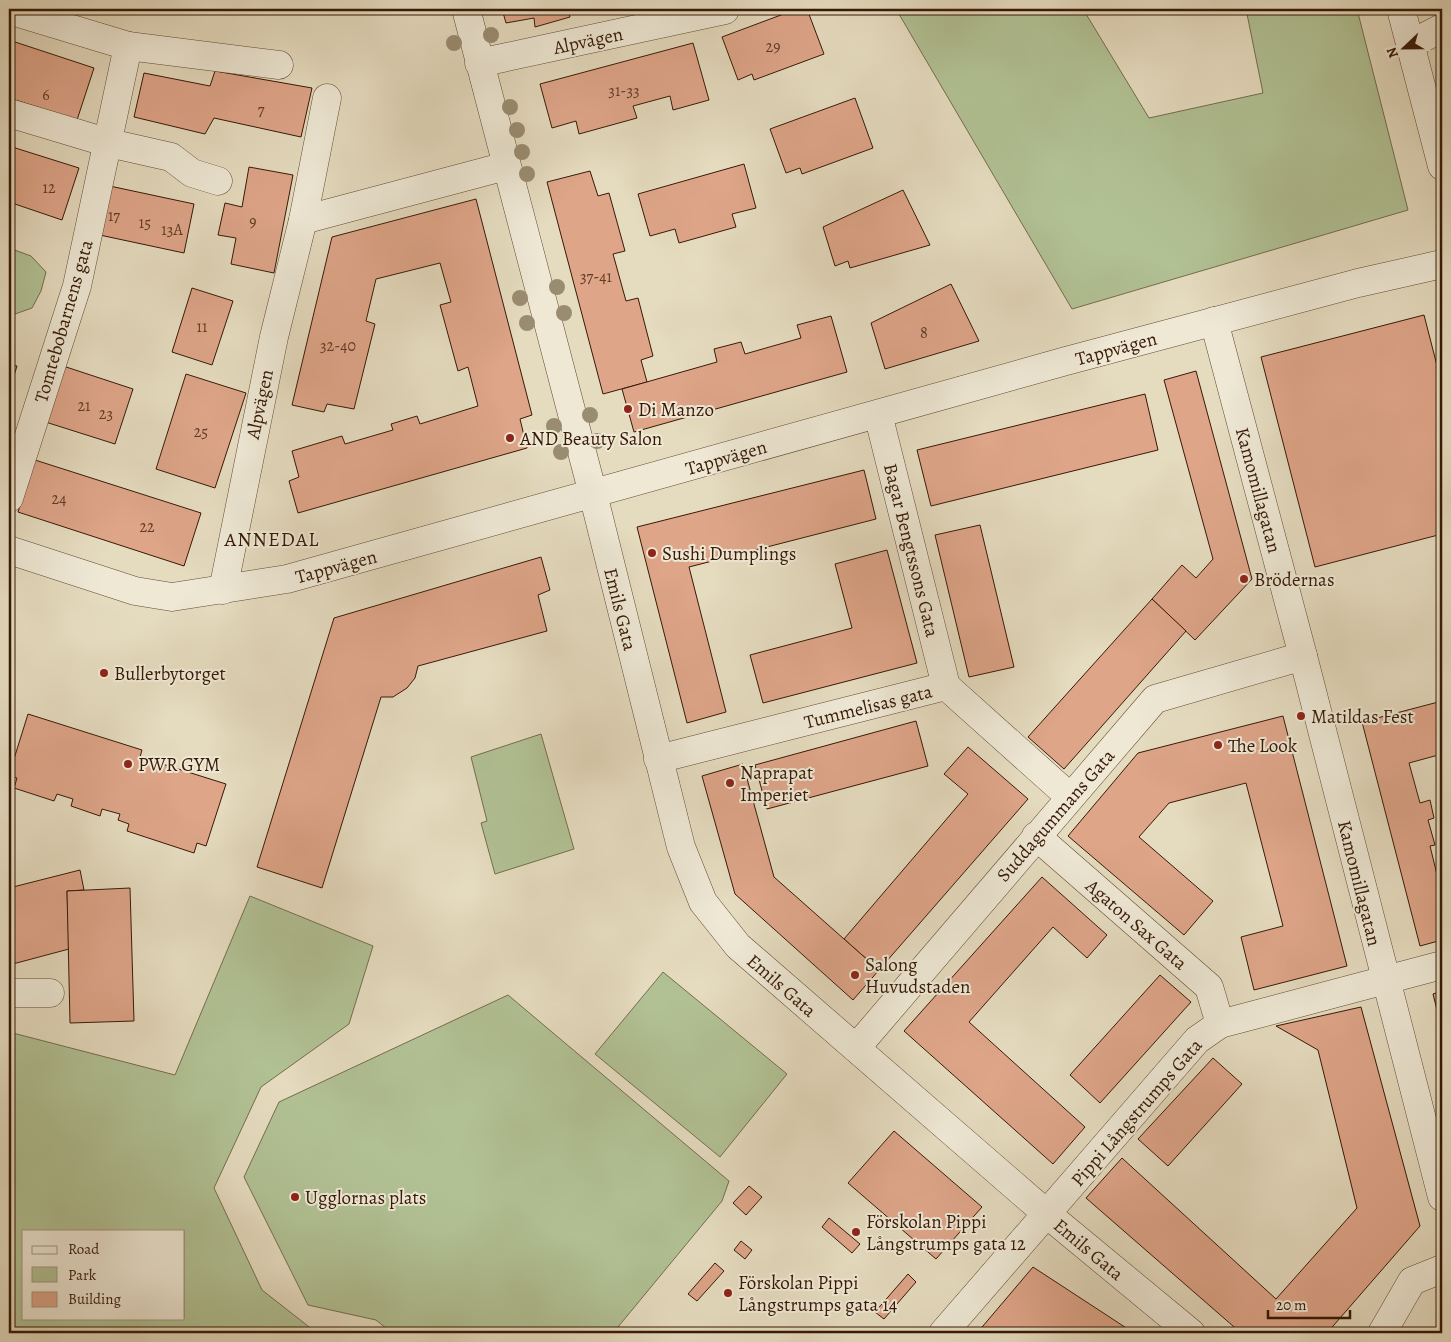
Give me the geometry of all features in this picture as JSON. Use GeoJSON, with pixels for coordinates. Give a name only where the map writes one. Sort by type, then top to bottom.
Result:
{"type":"FeatureCollection","features":[{"type":"Feature","properties":{"kind":"street"},"geometry":{"type":"LineString","coordinates":[[466,9],[593,494]]}},
{"type":"Feature","properties":{"kind":"street"},"geometry":{"type":"LineString","coordinates":[[1402,9],[1442,166]]}},
{"type":"Feature","properties":{"kind":"street"},"geometry":{"type":"LineString","coordinates":[[9,10],[128,46],[280,65]]}},
{"type":"Feature","properties":{"kind":"street","name":"Alpvägen"},"geometry":{"type":"LineString","coordinates":[[480,63],[725,10]]}},
{"type":"Feature","properties":{"kind":"street"},"geometry":{"type":"LineString","coordinates":[[1411,44],[1442,28]]}},
{"type":"Feature","properties":{"kind":"street","name":"Tomtebobarnens gata"},"geometry":{"type":"LineString","coordinates":[[9,498],[77,286],[109,143],[128,46]]}},
{"type":"Feature","properties":{"kind":"street","name":"Alpvägen"},"geometry":{"type":"LineString","coordinates":[[223,590],[274,337],[303,220],[327,98]]}},
{"type":"Feature","properties":{"kind":"street"},"geometry":{"type":"LineString","coordinates":[[9,113],[109,143],[171,156],[192,174],[218,180]]}},
{"type":"Feature","properties":{"kind":"street"},"geometry":{"type":"LineString","coordinates":[[303,220],[506,166]]}},
{"type":"Feature","properties":{"kind":"street","name":"Tappvägen"},"geometry":{"type":"LineString","coordinates":[[9,550],[135,591],[172,597],[287,580],[1214,321],[1358,283],[1442,264]]}},
{"type":"Feature","properties":{"kind":"street","name":"Kamomillagatan"},"geometry":{"type":"LineString","coordinates":[[1214,321],[1303,656],[1442,1197]]}},
{"type":"Feature","properties":{"kind":"street","name":"Bagar Bengtssons Gata"},"geometry":{"type":"LineString","coordinates":[[878,414],[946,686]]}},
{"type":"Feature","properties":{"kind":"street","name":"Emils Gata"},"geometry":{"type":"LineString","coordinates":[[593,494],[681,848],[703,902],[738,946],[1047,1214],[1191,1333]]}},
{"type":"Feature","properties":{"kind":"street","name":"Suddagummans Gata"},"geometry":{"type":"LineString","coordinates":[[856,1048],[1156,698],[1303,656]]}},
{"type":"Feature","properties":{"kind":"street","name":"Tummelisas gata"},"geometry":{"type":"LineString","coordinates":[[658,759],[946,686],[1070,797]]}},
{"type":"Feature","properties":{"kind":"street","name":"Agaton Sax Gata"},"geometry":{"type":"LineString","coordinates":[[1036,836],[1209,987],[1220,1024]]}},
{"type":"Feature","properties":{"kind":"street"},"geometry":{"type":"LineString","coordinates":[[1385,980],[1442,965]]}},
{"type":"Feature","properties":{"kind":"street","name":"Pippi Långstrumps Gata"},"geometry":{"type":"LineString","coordinates":[[942,1333],[1198,1040],[1220,1024],[1385,980]]}},
{"type":"Feature","properties":{"kind":"street"},"geometry":{"type":"LineString","coordinates":[[9,993],[50,993]]}},
{"type":"Feature","properties":{"kind":"street"},"geometry":{"type":"LineString","coordinates":[[1382,1333],[1412,1281],[1442,1268]]}},
{"type":"Feature","properties":{"kind":"green space"},"geometry":{"type":"Polygon","coordinates":[[[896,9],[1083,9],[1149,118],[1263,93],[1246,9],[1357,9],[1408,210],[1072,309],[896,9]]]}},
{"type":"Feature","properties":{"kind":"green space"},"geometry":{"type":"Polygon","coordinates":[[[9,248],[31,256],[46,272],[41,291],[32,308],[15,314],[9,313],[9,248]]]}},
{"type":"Feature","properties":{"kind":"green space"},"geometry":{"type":"Polygon","coordinates":[[[541,734],[574,849],[495,874],[481,823],[487,821],[471,757],[541,734]]]}},
{"type":"Feature","properties":{"kind":"green space"},"geometry":{"type":"Polygon","coordinates":[[[250,896],[373,946],[349,1024],[261,1087],[214,1188],[262,1290],[313,1330],[327,1333],[9,1333],[9,1032],[175,1075],[250,896]]]}},
{"type":"Feature","properties":{"kind":"green space"},"geometry":{"type":"Polygon","coordinates":[[[663,972],[787,1074],[720,1157],[595,1054],[663,972]]]}},
{"type":"Feature","properties":{"kind":"green space"},"geometry":{"type":"Polygon","coordinates":[[[508,995],[729,1181],[722,1201],[613,1333],[392,1333],[376,1320],[308,1305],[244,1177],[279,1102],[508,995]]]}},
{"type":"Feature","properties":{"kind":"building"},"geometry":{"type":"Polygon","coordinates":[[[502,9],[568,9],[570,17],[535,27],[534,18],[506,23],[502,9]]]}},
{"type":"Feature","properties":{"kind":"building"},"geometry":{"type":"Polygon","coordinates":[[[797,9],[807,9],[824,54],[754,80],[752,74],[738,80],[722,37],[797,9]]]}},
{"type":"Feature","properties":{"kind":"building"},"geometry":{"type":"Polygon","coordinates":[[[9,40],[94,68],[77,120],[9,98],[9,40]]]}},
{"type":"Feature","properties":{"kind":"building"},"geometry":{"type":"Polygon","coordinates":[[[693,43],[709,100],[673,110],[670,96],[633,106],[637,118],[579,134],[576,121],[552,128],[540,84],[693,43]]]}},
{"type":"Feature","properties":{"kind":"building"},"geometry":{"type":"Polygon","coordinates":[[[215,71],[312,88],[301,137],[214,118],[205,134],[134,117],[144,73],[210,86],[215,71]]]}},
{"type":"Feature","properties":{"kind":"building"},"geometry":{"type":"Polygon","coordinates":[[[855,98],[873,148],[802,174],[800,168],[786,173],[770,129],[855,98]]]}},
{"type":"Feature","properties":{"kind":"building"},"geometry":{"type":"Polygon","coordinates":[[[9,146],[79,168],[62,220],[9,202],[9,146]]]}},
{"type":"Feature","properties":{"kind":"building"},"geometry":{"type":"Polygon","coordinates":[[[744,164],[756,208],[732,214],[736,227],[679,243],[675,229],[650,236],[638,194],[744,164]]]}},
{"type":"Feature","properties":{"kind":"building"},"geometry":{"type":"Polygon","coordinates":[[[249,167],[293,175],[274,273],[231,264],[236,238],[218,235],[225,203],[242,207],[249,167]]]}},
{"type":"Feature","properties":{"kind":"building"},"geometry":{"type":"Polygon","coordinates":[[[590,171],[598,196],[609,193],[625,251],[613,254],[626,301],[638,298],[653,356],[641,360],[647,382],[603,394],[547,182],[590,171]]]}},
{"type":"Feature","properties":{"kind":"building"},"geometry":{"type":"Polygon","coordinates":[[[105,185],[194,204],[184,253],[95,234],[105,185]]]}},
{"type":"Feature","properties":{"kind":"building"},"geometry":{"type":"Polygon","coordinates":[[[903,190],[930,245],[850,268],[848,261],[835,266],[823,227],[903,190]]]}},
{"type":"Feature","properties":{"kind":"building"},"geometry":{"type":"Polygon","coordinates":[[[476,199],[532,415],[520,419],[527,448],[298,513],[289,481],[299,477],[292,451],[342,436],[345,444],[393,430],[391,424],[417,416],[420,424],[478,406],[468,367],[458,371],[440,305],[451,302],[440,263],[376,279],[366,321],[375,324],[354,409],[327,404],[324,412],[292,405],[332,237],[476,199]]]}},
{"type":"Feature","properties":{"kind":"building"},"geometry":{"type":"Polygon","coordinates":[[[951,284],[979,341],[885,369],[871,323],[951,284]]]}},
{"type":"Feature","properties":{"kind":"building"},"geometry":{"type":"Polygon","coordinates":[[[192,288],[233,301],[212,365],[172,352],[192,288]]]}},
{"type":"Feature","properties":{"kind":"building"},"geometry":{"type":"Polygon","coordinates":[[[1424,315],[1442,385],[1442,534],[1315,567],[1261,357],[1424,315]]]}},
{"type":"Feature","properties":{"kind":"building"},"geometry":{"type":"Polygon","coordinates":[[[831,316],[847,372],[634,432],[622,389],[717,362],[714,349],[741,342],[745,354],[801,338],[797,325],[831,316]]]}},
{"type":"Feature","properties":{"kind":"building"},"geometry":{"type":"Polygon","coordinates":[[[9,363],[17,366],[9,392],[9,363]]]}},
{"type":"Feature","properties":{"kind":"building"},"geometry":{"type":"Polygon","coordinates":[[[54,363],[133,389],[115,444],[36,419],[54,363]]]}},
{"type":"Feature","properties":{"kind":"building"},"geometry":{"type":"Polygon","coordinates":[[[1196,371],[1252,579],[1195,640],[1152,599],[1182,565],[1196,578],[1213,559],[1164,380],[1196,371]]]}},
{"type":"Feature","properties":{"kind":"building"},"geometry":{"type":"Polygon","coordinates":[[[186,374],[246,393],[215,488],[156,469],[186,374]]]}},
{"type":"Feature","properties":{"kind":"building"},"geometry":{"type":"Polygon","coordinates":[[[1145,394],[1158,450],[931,506],[917,450],[1145,394]]]}},
{"type":"Feature","properties":{"kind":"building"},"geometry":{"type":"Polygon","coordinates":[[[35,460],[201,513],[184,566],[18,512],[35,460]]]}},
{"type":"Feature","properties":{"kind":"building"},"geometry":{"type":"Polygon","coordinates":[[[864,470],[876,519],[689,567],[726,712],[687,723],[637,527],[864,470]]]}},
{"type":"Feature","properties":{"kind":"building"},"geometry":{"type":"Polygon","coordinates":[[[980,525],[1014,667],[969,677],[935,535],[980,525]]]}},
{"type":"Feature","properties":{"kind":"building"},"geometry":{"type":"Polygon","coordinates":[[[887,550],[917,663],[763,703],[750,655],[852,628],[835,564],[887,550]]]}},
{"type":"Feature","properties":{"kind":"building"},"geometry":{"type":"Polygon","coordinates":[[[541,557],[550,590],[538,595],[547,631],[418,666],[415,678],[407,688],[393,697],[381,697],[322,888],[257,867],[334,618],[541,557]]]}},
{"type":"Feature","properties":{"kind":"building"},"geometry":{"type":"Polygon","coordinates":[[[1152,599],[1186,631],[1064,769],[1028,737],[1152,599]]]}},
{"type":"Feature","properties":{"kind":"building"},"geometry":{"type":"Polygon","coordinates":[[[1442,701],[1442,754],[1409,763],[1420,803],[1430,800],[1434,818],[1428,820],[1435,845],[1430,846],[1440,887],[1442,886],[1442,940],[1420,946],[1362,722],[1442,701]]]}},
{"type":"Feature","properties":{"kind":"building"},"geometry":{"type":"Polygon","coordinates":[[[28,714],[142,750],[140,757],[226,784],[206,846],[197,843],[194,853],[127,831],[129,824],[118,820],[120,814],[102,809],[100,816],[71,806],[73,799],[57,794],[54,801],[14,788],[17,778],[9,775],[28,714]]]}},
{"type":"Feature","properties":{"kind":"building"},"geometry":{"type":"Polygon","coordinates":[[[1283,716],[1347,966],[1254,990],[1241,937],[1283,926],[1246,783],[1169,803],[1139,837],[1213,901],[1184,935],[1068,836],[1138,753],[1283,716]]]}},
{"type":"Feature","properties":{"kind":"building"},"geometry":{"type":"Polygon","coordinates":[[[916,721],[928,766],[767,809],[755,765],[916,721]]]}},
{"type":"Feature","properties":{"kind":"building"},"geometry":{"type":"Polygon","coordinates":[[[968,747],[1028,799],[879,970],[844,939],[968,794],[944,774],[968,747]]]}},
{"type":"Feature","properties":{"kind":"building"},"geometry":{"type":"Polygon","coordinates":[[[743,764],[774,877],[879,970],[853,1000],[735,894],[702,776],[743,764]]]}},
{"type":"Feature","properties":{"kind":"building"},"geometry":{"type":"Polygon","coordinates":[[[80,870],[84,890],[67,891],[69,949],[9,965],[9,888],[80,870]]]}},
{"type":"Feature","properties":{"kind":"building"},"geometry":{"type":"Polygon","coordinates":[[[1042,877],[1107,935],[1087,958],[1053,927],[969,1022],[1085,1127],[1053,1164],[904,1031],[1042,877]]]}},
{"type":"Feature","properties":{"kind":"building"},"geometry":{"type":"Polygon","coordinates":[[[130,888],[134,1021],[70,1023],[67,891],[130,888]]]}},
{"type":"Feature","properties":{"kind":"building"},"geometry":{"type":"Polygon","coordinates":[[[1160,975],[1191,1002],[1100,1103],[1070,1075],[1160,975]]]}},
{"type":"Feature","properties":{"kind":"building"},"geometry":{"type":"Polygon","coordinates":[[[1442,991],[1442,1030],[1433,994],[1442,991]]]}},
{"type":"Feature","properties":{"kind":"building"},"geometry":{"type":"Polygon","coordinates":[[[1361,1007],[1420,1226],[1327,1333],[1241,1333],[1086,1198],[1122,1158],[1276,1299],[1357,1208],[1318,1050],[1276,1026],[1361,1007]]]}},
{"type":"Feature","properties":{"kind":"building"},"geometry":{"type":"Polygon","coordinates":[[[1213,1058],[1242,1084],[1168,1166],[1138,1139],[1213,1058]]]}},
{"type":"Feature","properties":{"kind":"building"},"geometry":{"type":"Polygon","coordinates":[[[894,1131],[982,1207],[936,1259],[848,1183],[894,1131]]]}},
{"type":"Feature","properties":{"kind":"building"},"geometry":{"type":"Polygon","coordinates":[[[749,1186],[762,1197],[746,1215],[733,1203],[749,1186]]]}},
{"type":"Feature","properties":{"kind":"building"},"geometry":{"type":"Polygon","coordinates":[[[829,1218],[860,1244],[852,1253],[822,1227],[829,1218]]]}},
{"type":"Feature","properties":{"kind":"building"},"geometry":{"type":"Polygon","coordinates":[[[741,1241],[752,1250],[745,1259],[734,1250],[741,1241]]]}},
{"type":"Feature","properties":{"kind":"building"},"geometry":{"type":"Polygon","coordinates":[[[715,1263],[724,1271],[697,1301],[688,1294],[715,1263]]]}},
{"type":"Feature","properties":{"kind":"building"},"geometry":{"type":"Polygon","coordinates":[[[1033,1267],[1134,1333],[977,1333],[1033,1267]]]}},
{"type":"Feature","properties":{"kind":"building"},"geometry":{"type":"Polygon","coordinates":[[[908,1274],[916,1282],[884,1319],[875,1312],[908,1274]]]}},
{"type":"Feature","properties":{"kind":"place","name":"Di Manzo"},"geometry":{"type":"Point","coordinates":[628,409]}},
{"type":"Feature","properties":{"kind":"place","name":"AND Beauty Salon"},"geometry":{"type":"Point","coordinates":[510,438]}},
{"type":"Feature","properties":{"kind":"place","name":"Sushi Dumplings"},"geometry":{"type":"Point","coordinates":[652,553]}},
{"type":"Feature","properties":{"kind":"place","name":"Brödernas"},"geometry":{"type":"Point","coordinates":[1244,579]}},
{"type":"Feature","properties":{"kind":"place","name":"Bullerbytorget"},"geometry":{"type":"Point","coordinates":[104,673]}},
{"type":"Feature","properties":{"kind":"place","name":"Matildas Fest"},"geometry":{"type":"Point","coordinates":[1301,716]}},
{"type":"Feature","properties":{"kind":"place","name":"The Look"},"geometry":{"type":"Point","coordinates":[1218,745]}},
{"type":"Feature","properties":{"kind":"place","name":"PWR GYM"},"geometry":{"type":"Point","coordinates":[128,764]}},
{"type":"Feature","properties":{"kind":"place","name":"Naprapat Imperiet"},"geometry":{"type":"Point","coordinates":[730,783]}},
{"type":"Feature","properties":{"kind":"place","name":"Salong Huvudstaden"},"geometry":{"type":"Point","coordinates":[855,975]}},
{"type":"Feature","properties":{"kind":"place","name":"Ugglornas plats"},"geometry":{"type":"Point","coordinates":[295,1197]}},
{"type":"Feature","properties":{"kind":"place","name":"Förskolan Pippi Långstrumps gata 12"},"geometry":{"type":"Point","coordinates":[856,1232]}},
{"type":"Feature","properties":{"kind":"place","name":"Förskolan Pippi Långstrumps gata 14"},"geometry":{"type":"Point","coordinates":[728,1293]}},
{"type":"Feature","properties":{"kind":"district","name":"ANNEDAL"},"geometry":{"type":"Point","coordinates":[272,539]}}]}
